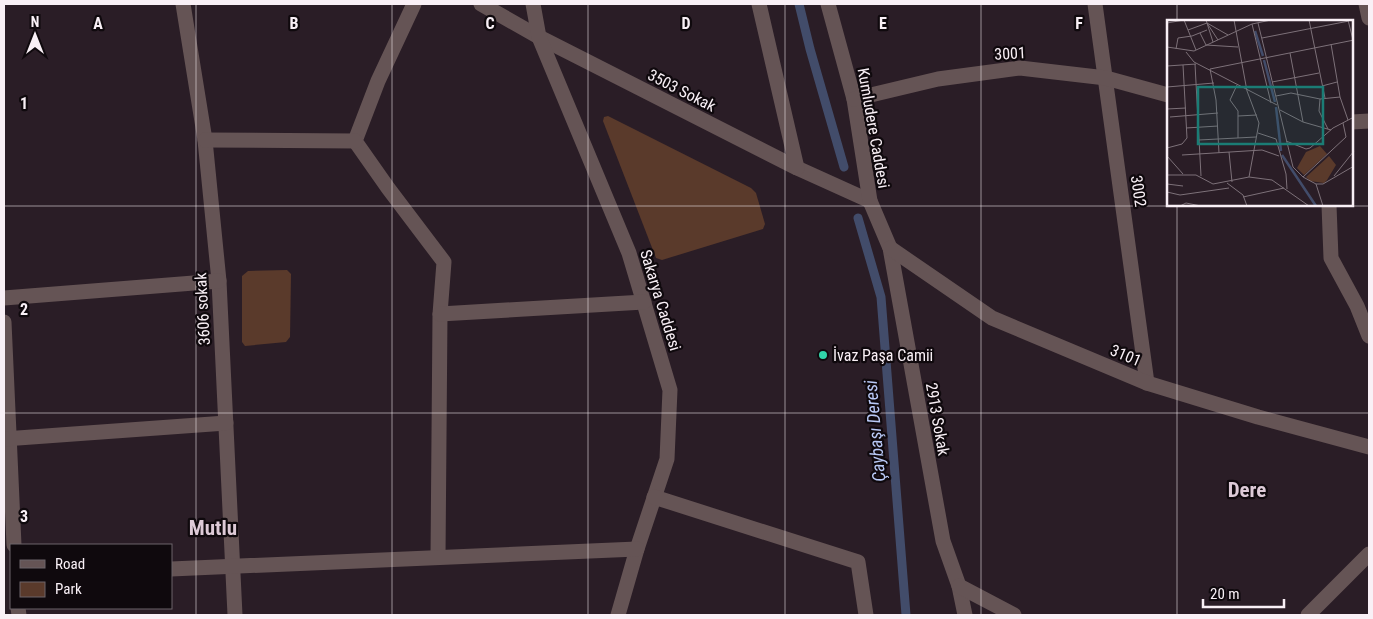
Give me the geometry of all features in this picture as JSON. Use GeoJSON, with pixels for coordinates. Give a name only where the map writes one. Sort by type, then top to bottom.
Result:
{"type":"FeatureCollection","features":[{"type":"Feature","properties":{"kind":"street","name":"3606 sokak"},"geometry":{"type":"LineString","coordinates":[[183,4],[205,140],[219,281],[235,615]]}},
{"type":"Feature","properties":{"kind":"street"},"geometry":{"type":"LineString","coordinates":[[355,141],[378,81],[414,4]]}},
{"type":"Feature","properties":{"kind":"street","name":"3503 Sokak"},"geometry":{"type":"LineString","coordinates":[[481,4],[539,37],[797,168],[870,201]]}},
{"type":"Feature","properties":{"kind":"street","name":"Sakarya Caddesi"},"geometry":{"type":"LineString","coordinates":[[533,4],[539,37],[629,253],[670,390],[667,460],[618,615]]}},
{"type":"Feature","properties":{"kind":"street"},"geometry":{"type":"LineString","coordinates":[[759,4],[797,168]]}},
{"type":"Feature","properties":{"kind":"street","name":"Kumludere Caddesi"},"geometry":{"type":"LineString","coordinates":[[828,4],[854,99],[870,201]]}},
{"type":"Feature","properties":{"kind":"street","name":"3002"},"geometry":{"type":"LineString","coordinates":[[1095,4],[1147,383]]}},
{"type":"Feature","properties":{"kind":"street"},"geometry":{"type":"LineString","coordinates":[[1366,4],[1369,18]]}},
{"type":"Feature","properties":{"kind":"street","name":"3001"},"geometry":{"type":"LineString","coordinates":[[854,99],[938,79],[1020,68],[1106,78],[1167,95]]}},
{"type":"Feature","properties":{"kind":"street"},"geometry":{"type":"LineString","coordinates":[[1353,122],[1369,122]]}},
{"type":"Feature","properties":{"kind":"street"},"geometry":{"type":"LineString","coordinates":[[205,140],[355,141]]}},
{"type":"Feature","properties":{"kind":"street"},"geometry":{"type":"LineString","coordinates":[[355,141],[444,262],[440,314],[438,557]]}},
{"type":"Feature","properties":{"kind":"street","name":"2913 Sokak"},"geometry":{"type":"LineString","coordinates":[[870,201],[890,248],[943,541],[959,586],[965,615]]}},
{"type":"Feature","properties":{"kind":"street"},"geometry":{"type":"LineString","coordinates":[[1329,206],[1331,258],[1357,306],[1369,336]]}},
{"type":"Feature","properties":{"kind":"street","name":"3101"},"geometry":{"type":"LineString","coordinates":[[890,248],[992,318],[1147,383],[1258,417],[1369,447]]}},
{"type":"Feature","properties":{"kind":"street"},"geometry":{"type":"LineString","coordinates":[[4,298],[219,281]]}},
{"type":"Feature","properties":{"kind":"street"},"geometry":{"type":"LineString","coordinates":[[440,314],[644,302]]}},
{"type":"Feature","properties":{"kind":"street"},"geometry":{"type":"LineString","coordinates":[[4,322],[6,439],[14,544]]}},
{"type":"Feature","properties":{"kind":"street"},"geometry":{"type":"LineString","coordinates":[[6,439],[226,423]]}},
{"type":"Feature","properties":{"kind":"street"},"geometry":{"type":"LineString","coordinates":[[654,498],[858,562],[866,615]]}},
{"type":"Feature","properties":{"kind":"street"},"geometry":{"type":"LineString","coordinates":[[172,569],[638,548]]}},
{"type":"Feature","properties":{"kind":"street"},"geometry":{"type":"LineString","coordinates":[[1308,615],[1369,554]]}},
{"type":"Feature","properties":{"kind":"street"},"geometry":{"type":"LineString","coordinates":[[959,586],[1014,615]]}},
{"type":"Feature","properties":{"kind":"green space"},"geometry":{"type":"Polygon","coordinates":[[[608,116],[751,188],[756,193],[765,224],[763,229],[662,260],[656,258],[603,121],[604,117],[608,116]]]}},
{"type":"Feature","properties":{"kind":"green space"},"geometry":{"type":"Polygon","coordinates":[[[287,270],[291,274],[290,337],[286,342],[245,346],[242,342],[242,276],[248,271],[287,270]]]}},
{"type":"Feature","properties":{"kind":"waterway","name":"Çaybaşı Deresi"},"geometry":{"type":"LineString","coordinates":[[799,4],[844,167]]}},
{"type":"Feature","properties":{"kind":"waterway","name":"Çaybaşı Deresi"},"geometry":{"type":"LineString","coordinates":[[858,218],[881,297],[906,615]]}},
{"type":"Feature","properties":{"kind":"place","name":"İvaz Paşa Camii"},"geometry":{"type":"Point","coordinates":[823,355]}},
{"type":"Feature","properties":{"kind":"district","name":"Dere"},"geometry":{"type":"Point","coordinates":[1247,490]}},
{"type":"Feature","properties":{"kind":"district","name":"Mutlu"},"geometry":{"type":"Point","coordinates":[213,528]}}]}
